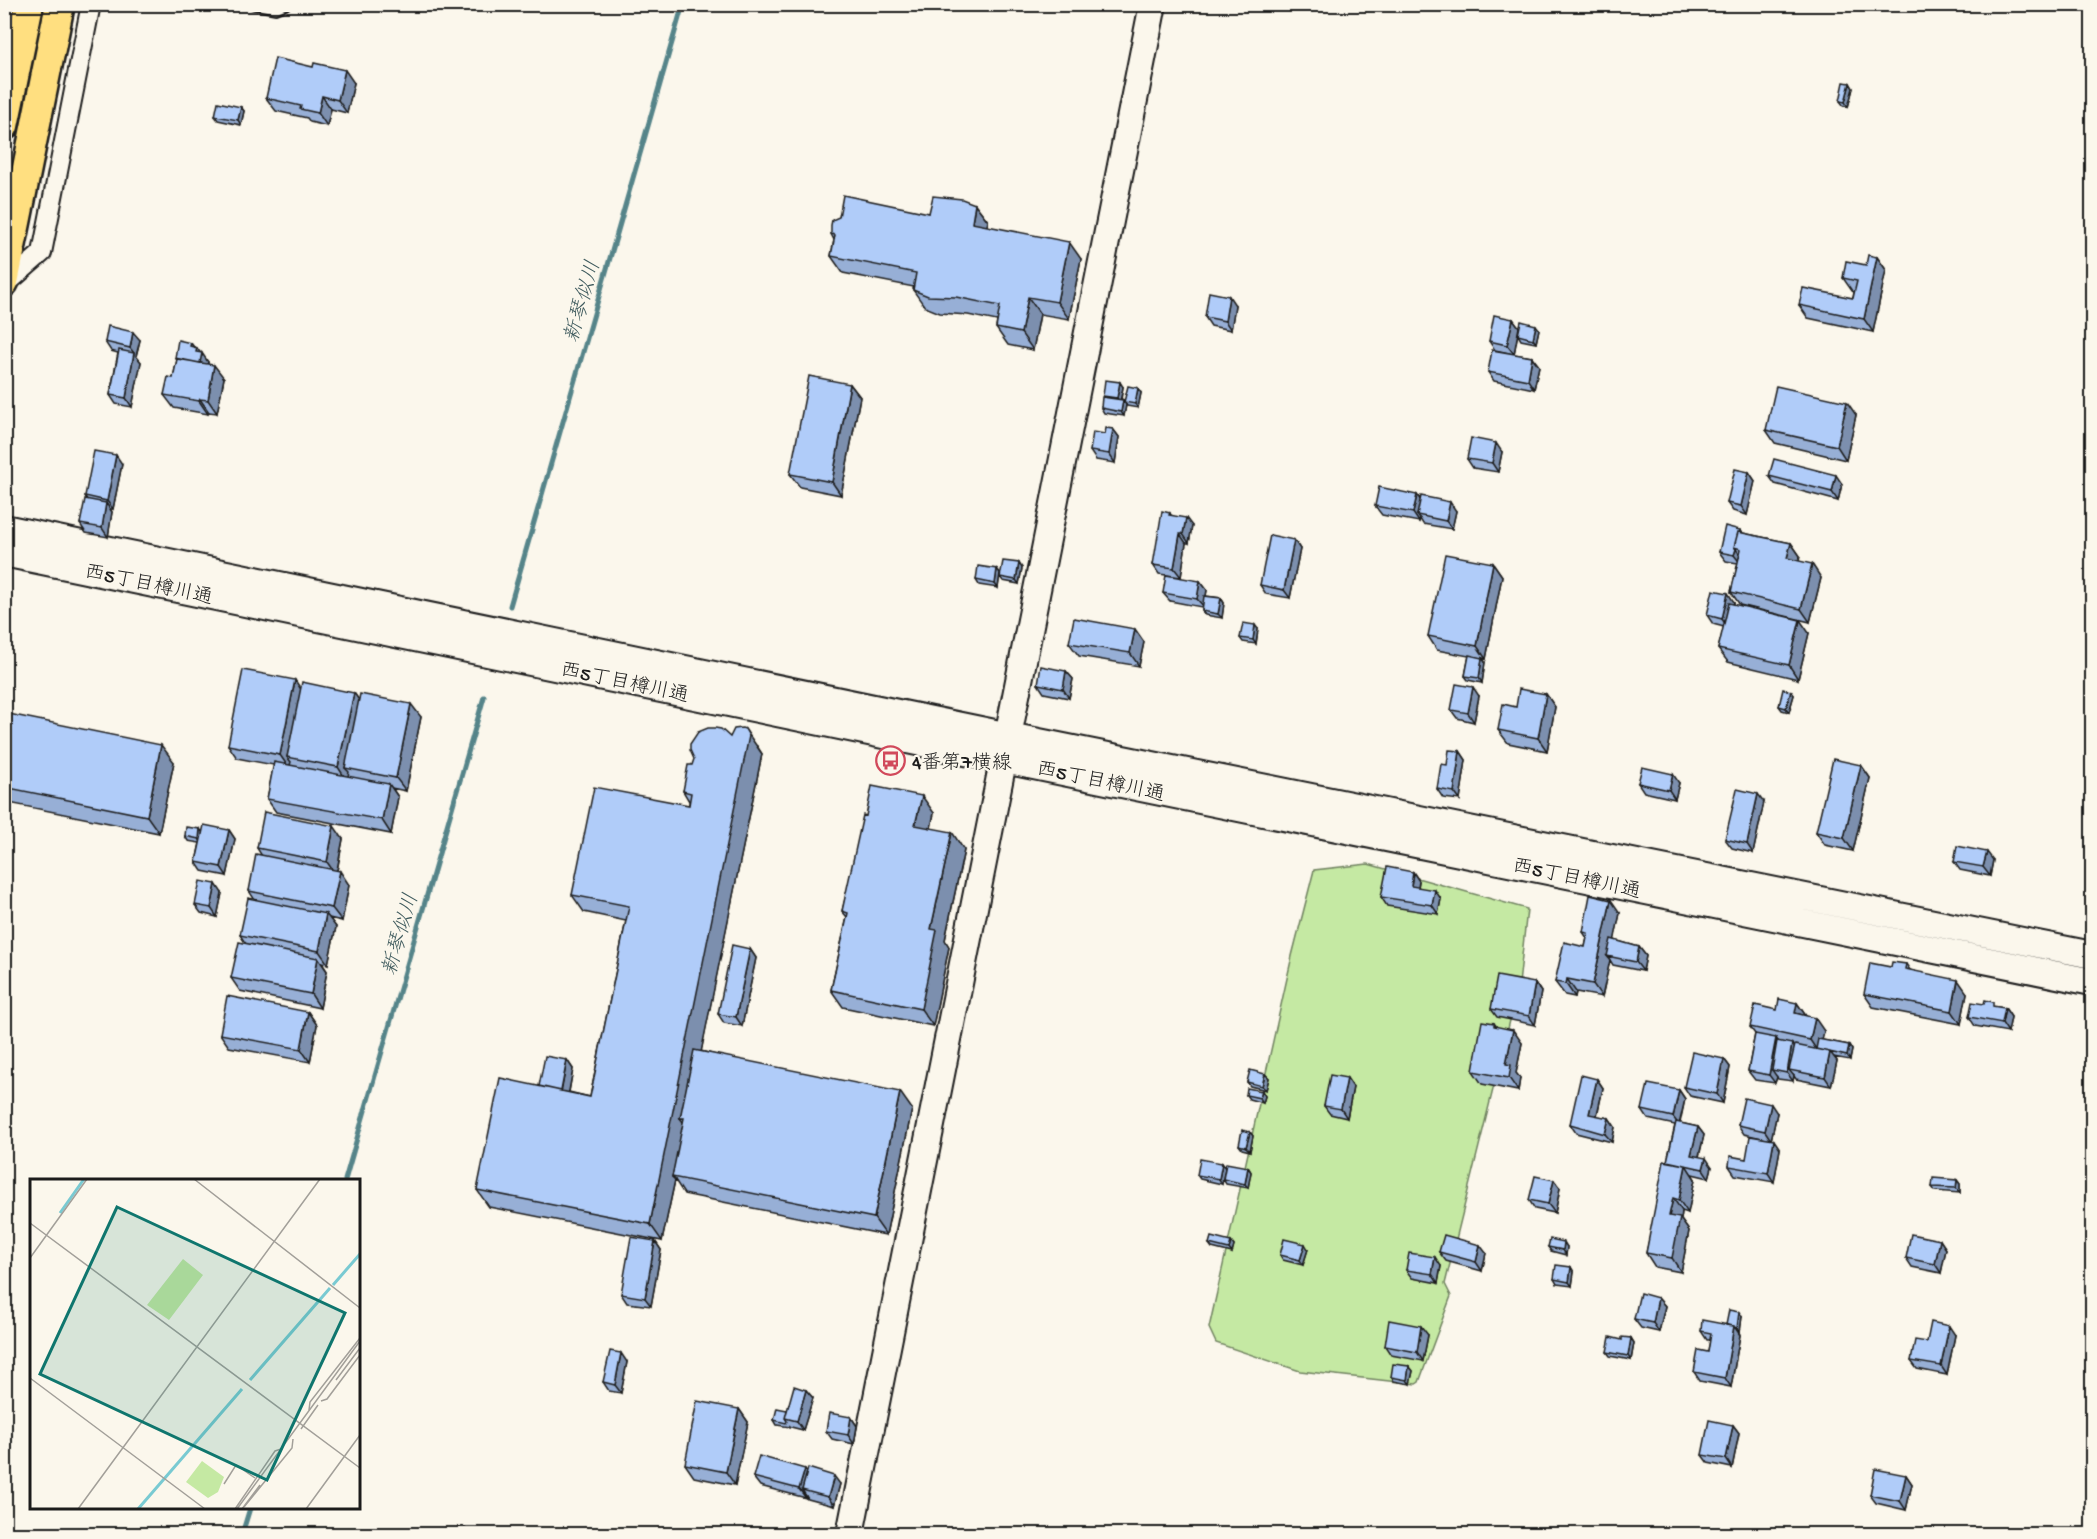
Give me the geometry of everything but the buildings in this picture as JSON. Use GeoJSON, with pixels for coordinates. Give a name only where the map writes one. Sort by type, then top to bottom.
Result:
{"type":"FeatureCollection","features":[{"type":"Feature","properties":{"kind":"main road"},"geometry":{"type":"LineString","coordinates":[[4,126],[29,4]]}},
{"type":"Feature","properties":{"kind":"main road"},"geometry":{"type":"LineString","coordinates":[[4,284],[60,4]]}},
{"type":"Feature","properties":{"kind":"main road"},"geometry":{"type":"LineString","coordinates":[[850,1534],[1153,4]]}},
{"type":"Feature","properties":{"kind":"main road","name":"西5丁目樽川通"},"geometry":{"type":"LineString","coordinates":[[4,528],[1006,748],[2092,982]]}},
{"type":"Feature","properties":{"kind":"main road","name":"西5丁目樽川通"},"geometry":{"type":"LineString","coordinates":[[4,553],[1006,748],[2092,955]]}},
{"type":"Feature","properties":{"kind":"street"},"geometry":{"type":"LineString","coordinates":[[4,284],[42,253],[91,4]]}},
{"type":"Feature","properties":{"kind":"lane"},"geometry":{"type":"LineString","coordinates":[[255,4],[275,8],[285,4]]}},
{"type":"Feature","properties":{"kind":"green space"},"geometry":{"type":"Polygon","coordinates":[[[1368,864],[1527,909],[1519,984],[1445,1284],[1451,1296],[1419,1382],[1416,1384],[1300,1371],[1216,1343],[1209,1328],[1292,956],[1314,870],[1368,864]]]}},
{"type":"Feature","properties":{"kind":"waterway","name":"新琴似川"},"geometry":{"type":"LineString","coordinates":[[510,606],[683,4]]}},
{"type":"Feature","properties":{"kind":"waterway","name":"新琴似川"},"geometry":{"type":"LineString","coordinates":[[345,1179],[484,697]]}},
{"type":"Feature","properties":{"kind":"waterway","name":"新琴似川"},"geometry":{"type":"LineString","coordinates":[[242,1534],[250,1509]]}},
{"type":"Feature","properties":{"kind":"place","name":"4番第7横線"},"geometry":{"type":"Point","coordinates":[891,761]}}]}
